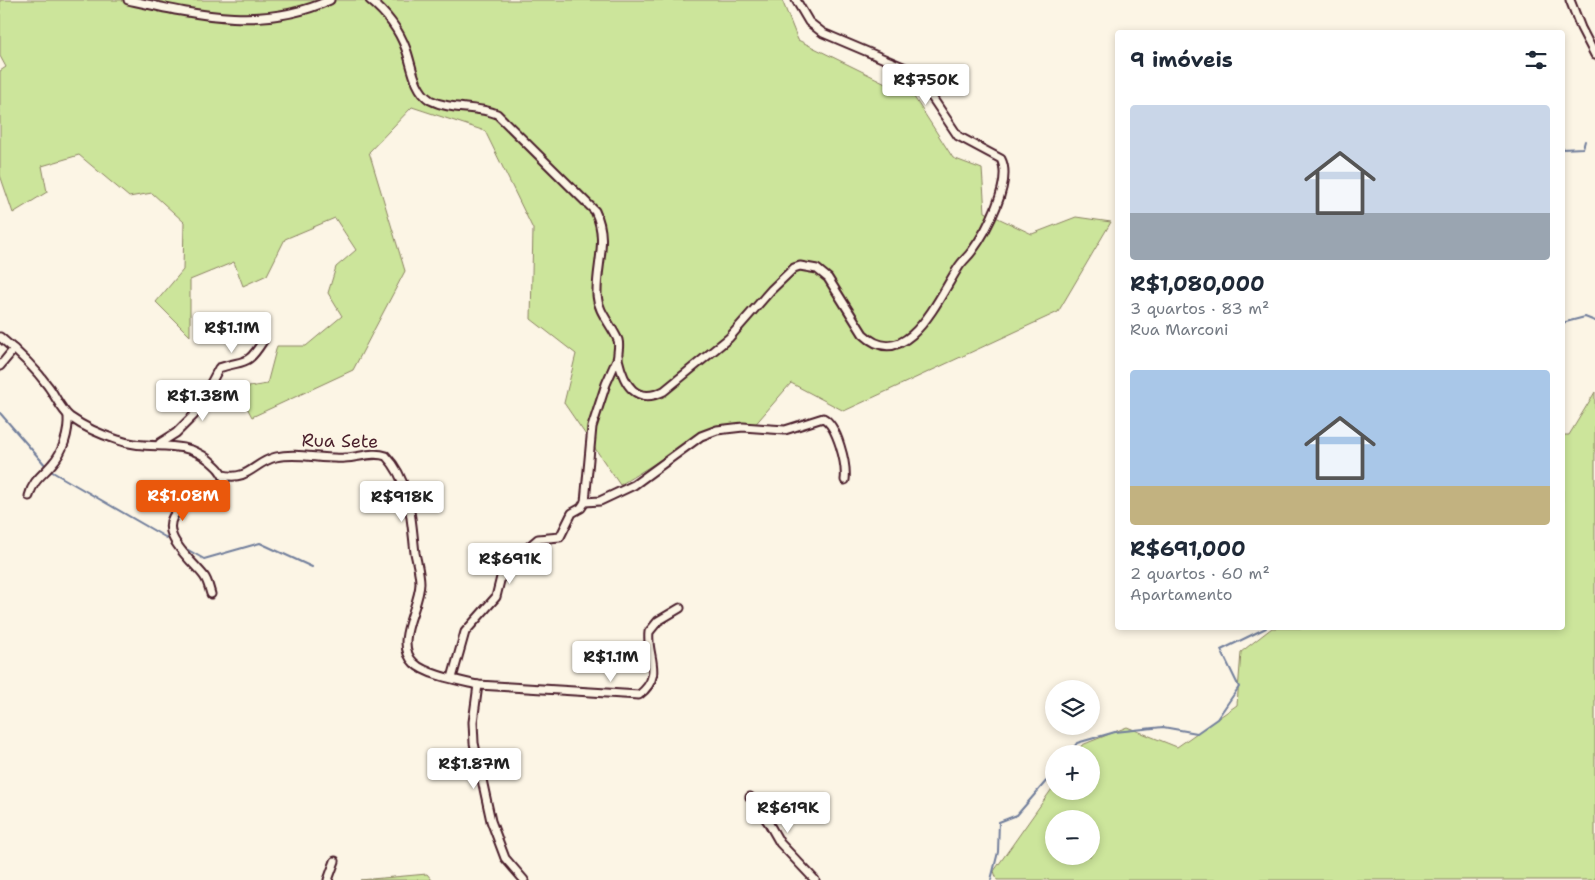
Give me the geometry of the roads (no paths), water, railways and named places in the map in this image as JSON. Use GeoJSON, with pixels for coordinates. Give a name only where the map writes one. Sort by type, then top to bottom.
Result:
{"type":"FeatureCollection","features":[{"type":"Feature","properties":{"kind":"street"},"geometry":{"type":"LineString","coordinates":[[128,0],[198,16],[223,18],[291,13],[330,0]]}},
{"type":"Feature","properties":{"kind":"street"},"geometry":{"type":"LineString","coordinates":[[370,0],[382,9],[397,31],[406,48],[416,81],[430,100],[445,105],[482,108],[497,114],[595,211],[601,225],[603,238],[598,303],[619,343],[618,357],[606,384],[592,427],[585,502],[572,513],[560,537],[538,539],[503,569],[496,597],[465,632],[452,678]]}},
{"type":"Feature","properties":{"kind":"street"},"geometry":{"type":"LineString","coordinates":[[618,357],[632,390],[645,397],[654,396],[664,391],[729,338],[771,290],[794,268],[806,266],[818,269],[828,278],[863,334],[873,343],[891,346],[910,336],[921,326],[961,263],[972,251],[996,208],[1004,171],[1001,159],[958,136],[921,81],[908,69],[823,33],[809,22],[796,0]]}},
{"type":"Feature","properties":{"kind":"street"},"geometry":{"type":"LineString","coordinates":[[1570,0],[1581,28],[1595,55]]}},
{"type":"Feature","properties":{"kind":"street"},"geometry":{"type":"LineString","coordinates":[[0,337],[14,349],[48,386],[68,416],[120,441],[147,446],[158,445],[190,448],[203,455],[224,475],[226,480],[223,487],[179,510],[171,523],[174,542],[203,575],[211,594]]}},
{"type":"Feature","properties":{"kind":"street"},"geometry":{"type":"LineString","coordinates":[[158,445],[176,433],[194,415],[219,368],[248,361],[263,341]]}},
{"type":"Feature","properties":{"kind":"street"},"geometry":{"type":"LineString","coordinates":[[0,366],[14,349]]}},
{"type":"Feature","properties":{"kind":"street"},"geometry":{"type":"LineString","coordinates":[[29,496],[35,480],[51,466],[61,449],[66,437],[68,416]]}},
{"type":"Feature","properties":{"kind":"street"},"geometry":{"type":"LineString","coordinates":[[585,502],[600,501],[634,485],[701,436],[718,430],[732,428],[785,430],[822,418],[832,426],[836,436],[845,466],[845,480]]}},
{"type":"Feature","properties":{"kind":"street","name":"Rua Sete"},"geometry":{"type":"LineString","coordinates":[[224,475],[238,477],[269,459],[283,456],[344,458],[374,454],[386,456],[394,466],[409,502],[420,577],[419,595],[406,638],[407,651],[419,666],[452,678],[478,685],[639,694],[650,683],[653,676],[649,632],[658,621],[680,608]]}},
{"type":"Feature","properties":{"kind":"street"},"geometry":{"type":"LineString","coordinates":[[478,685],[473,722],[474,743],[491,821],[505,858],[524,880]]}},
{"type":"Feature","properties":{"kind":"street"},"geometry":{"type":"LineString","coordinates":[[750,797],[780,843],[815,880]]}},
{"type":"Feature","properties":{"kind":"street"},"geometry":{"type":"LineString","coordinates":[[328,880],[335,861]]}},
{"type":"Feature","properties":{"kind":"waterway"},"geometry":{"type":"LineString","coordinates":[[1565,149],[1583,148],[1585,141]]}},
{"type":"Feature","properties":{"kind":"waterway"},"geometry":{"type":"LineString","coordinates":[[1565,322],[1585,317],[1595,321]]}},
{"type":"Feature","properties":{"kind":"waterway"},"geometry":{"type":"LineString","coordinates":[[0,413],[46,466]]}},
{"type":"Feature","properties":{"kind":"waterway"},"geometry":{"type":"LineString","coordinates":[[49,470],[172,541]]}},
{"type":"Feature","properties":{"kind":"waterway"},"geometry":{"type":"LineString","coordinates":[[183,547],[204,559],[260,543],[312,567]]}},
{"type":"Feature","properties":{"kind":"waterway"},"geometry":{"type":"LineString","coordinates":[[1076,745],[1115,732],[1163,727],[1197,733],[1217,719],[1239,687],[1221,650],[1262,630]]}},
{"type":"Feature","properties":{"kind":"waterway"},"geometry":{"type":"LineString","coordinates":[[991,880],[998,852],[999,822],[1017,815],[1045,782]]}}]}
